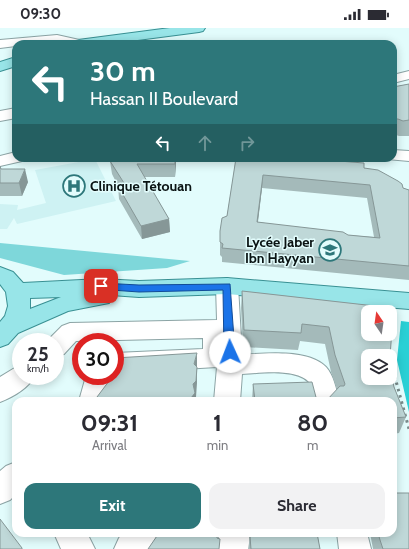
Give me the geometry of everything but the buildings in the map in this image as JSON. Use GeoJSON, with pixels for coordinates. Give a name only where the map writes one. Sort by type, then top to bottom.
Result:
{"type":"FeatureCollection","features":[{"type":"Feature","properties":{"kind":"main road"},"geometry":{"type":"LineString","coordinates":[[106,40],[173,30],[199,28]]}},
{"type":"Feature","properties":{"kind":"main road"},"geometry":{"type":"LineString","coordinates":[[0,67],[12,62]]}},
{"type":"Feature","properties":{"kind":"main road"},"geometry":{"type":"LineString","coordinates":[[0,274],[6,277],[18,291],[20,302],[18,314],[6,332]]}},
{"type":"Feature","properties":{"kind":"main road"},"geometry":{"type":"LineString","coordinates":[[18,291],[101,286],[139,289],[227,286],[409,301]]}},
{"type":"Feature","properties":{"kind":"main road"},"geometry":{"type":"LineString","coordinates":[[6,332],[64,304],[139,289]]}},
{"type":"Feature","properties":{"kind":"street"},"geometry":{"type":"LineString","coordinates":[[23,40],[57,34],[70,40]]}},
{"type":"Feature","properties":{"kind":"street"},"geometry":{"type":"LineString","coordinates":[[0,44],[12,42]]}},
{"type":"Feature","properties":{"kind":"street"},"geometry":{"type":"LineString","coordinates":[[397,78],[409,75]]}},
{"type":"Feature","properties":{"kind":"street"},"geometry":{"type":"LineString","coordinates":[[0,116],[12,114]]}},
{"type":"Feature","properties":{"kind":"street"},"geometry":{"type":"LineString","coordinates":[[397,155],[409,156]]}},
{"type":"Feature","properties":{"kind":"street"},"geometry":{"type":"LineString","coordinates":[[0,161],[12,158]]}},
{"type":"Feature","properties":{"kind":"street"},"geometry":{"type":"LineString","coordinates":[[227,286],[230,365],[227,397]]}},
{"type":"Feature","properties":{"kind":"street"},"geometry":{"type":"LineString","coordinates":[[64,338],[70,332],[216,329],[214,358],[124,363]]}},
{"type":"Feature","properties":{"kind":"street"},"geometry":{"type":"LineString","coordinates":[[230,365],[283,364],[308,368],[316,372],[320,379],[325,397]]}},
{"type":"Feature","properties":{"kind":"street"},"geometry":{"type":"LineString","coordinates":[[0,391],[12,383]]}},
{"type":"Feature","properties":{"kind":"street"},"geometry":{"type":"LineString","coordinates":[[93,397],[96,385]]}},
{"type":"Feature","properties":{"kind":"street"},"geometry":{"type":"LineString","coordinates":[[0,490],[12,479]]}},
{"type":"Feature","properties":{"kind":"street"},"geometry":{"type":"LineString","coordinates":[[71,537],[78,549]]}},
{"type":"Feature","properties":{"kind":"street"},"geometry":{"type":"LineString","coordinates":[[130,549],[140,537]]}},
{"type":"Feature","properties":{"kind":"street"},"geometry":{"type":"LineString","coordinates":[[234,537],[234,549]]}},
{"type":"Feature","properties":{"kind":"street"},"geometry":{"type":"LineString","coordinates":[[353,537],[355,549]]}},
{"type":"Feature","properties":{"kind":"path"},"geometry":{"type":"LineString","coordinates":[[397,385],[409,429]]}},
{"type":"Feature","properties":{"kind":"shaded area","name":"Clinique Tétouan"},"geometry":{"type":"Polygon","coordinates":[[[79,162],[96,162],[116,201],[17,224],[14,218],[7,229],[0,229],[0,204],[18,205],[17,210],[46,203],[35,170],[79,162]]]}},
{"type":"Feature","properties":{"kind":"shaded area"},"geometry":{"type":"Polygon","coordinates":[[[0,243],[190,261],[167,268],[64,275],[0,258],[0,243]]]}},
{"type":"Feature","properties":{"kind":"shaded area"},"geometry":{"type":"Polygon","coordinates":[[[401,321],[409,322],[409,412],[397,360],[401,321]]]}},
{"type":"Feature","properties":{"kind":"place","name":"Clinique Tétouan"},"geometry":{"type":"Point","coordinates":[74,186]}},
{"type":"Feature","properties":{"kind":"place","name":"Lycée Jaber Ibn Hayyan"},"geometry":{"type":"Point","coordinates":[330,250]}},
{"type":"Feature","properties":{"kind":"route"},"geometry":{"type":"LineString","coordinates":[[101,286],[139,289],[227,286],[230,352]]}}]}
